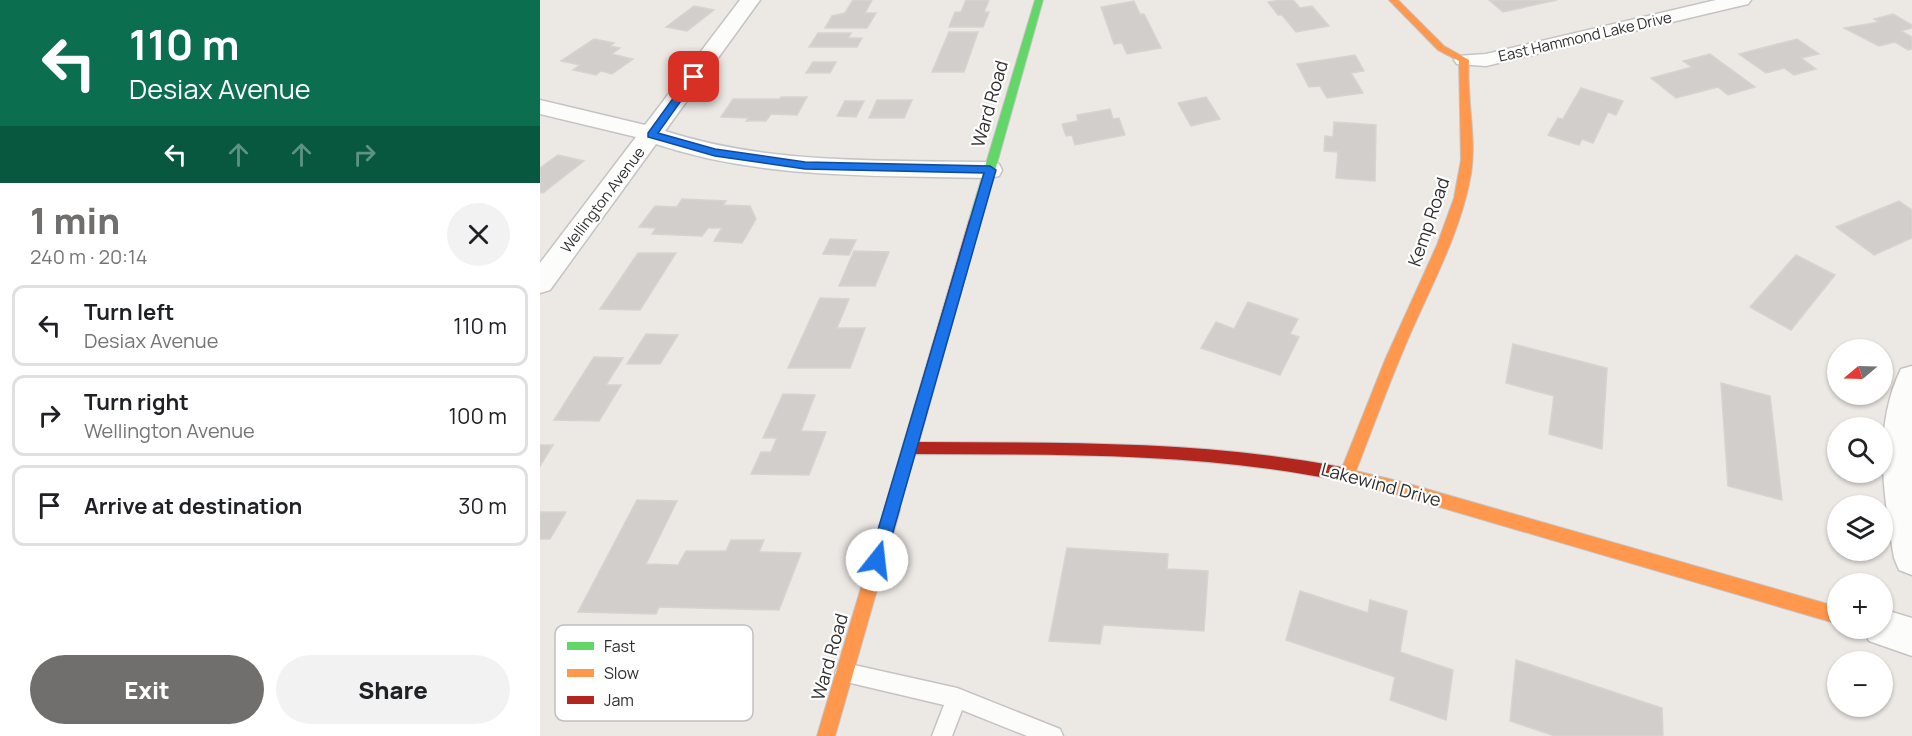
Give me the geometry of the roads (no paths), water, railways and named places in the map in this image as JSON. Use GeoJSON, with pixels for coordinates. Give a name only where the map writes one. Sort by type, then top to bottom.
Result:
{"type":"FeatureCollection","features":[{"type":"Feature","properties":{"kind":"street","name":"Wellington Avenue"},"geometry":{"type":"LineString","coordinates":[[540,284],[750,0]]}},
{"type":"Feature","properties":{"kind":"street","name":"Ward Road"},"geometry":{"type":"LineString","coordinates":[[826,736],[1039,0]]}},
{"type":"Feature","properties":{"kind":"street"},"geometry":{"type":"LineString","coordinates":[[1394,0],[1441,48],[1464,60]]}},
{"type":"Feature","properties":{"kind":"street","name":"East Hammond Lake Drive"},"geometry":{"type":"LineString","coordinates":[[1464,60],[1486,60],[1741,0]]}},
{"type":"Feature","properties":{"kind":"street","name":"Kemp Road"},"geometry":{"type":"LineString","coordinates":[[1347,475],[1460,195],[1466,170],[1468,139],[1461,74],[1464,60]]}},
{"type":"Feature","properties":{"kind":"street"},"geometry":{"type":"LineString","coordinates":[[540,107],[625,126],[715,152],[805,166],[990,170]]}},
{"type":"Feature","properties":{"kind":"street"},"geometry":{"type":"LineString","coordinates":[[1912,378],[1902,411],[1899,455],[1904,513],[1912,558]]}},
{"type":"Feature","properties":{"kind":"street","name":"Lakewind Drive"},"geometry":{"type":"LineString","coordinates":[[910,448],[1116,449],[1189,452],[1270,460],[1347,475],[1827,613]]}},
{"type":"Feature","properties":{"kind":"street"},"geometry":{"type":"LineString","coordinates":[[1893,631],[1912,637]]}},
{"type":"Feature","properties":{"kind":"lane"},"geometry":{"type":"LineString","coordinates":[[845,673],[957,698],[1053,736]]}},
{"type":"Feature","properties":{"kind":"lane"},"geometry":{"type":"LineString","coordinates":[[942,736],[957,698]]}}]}
